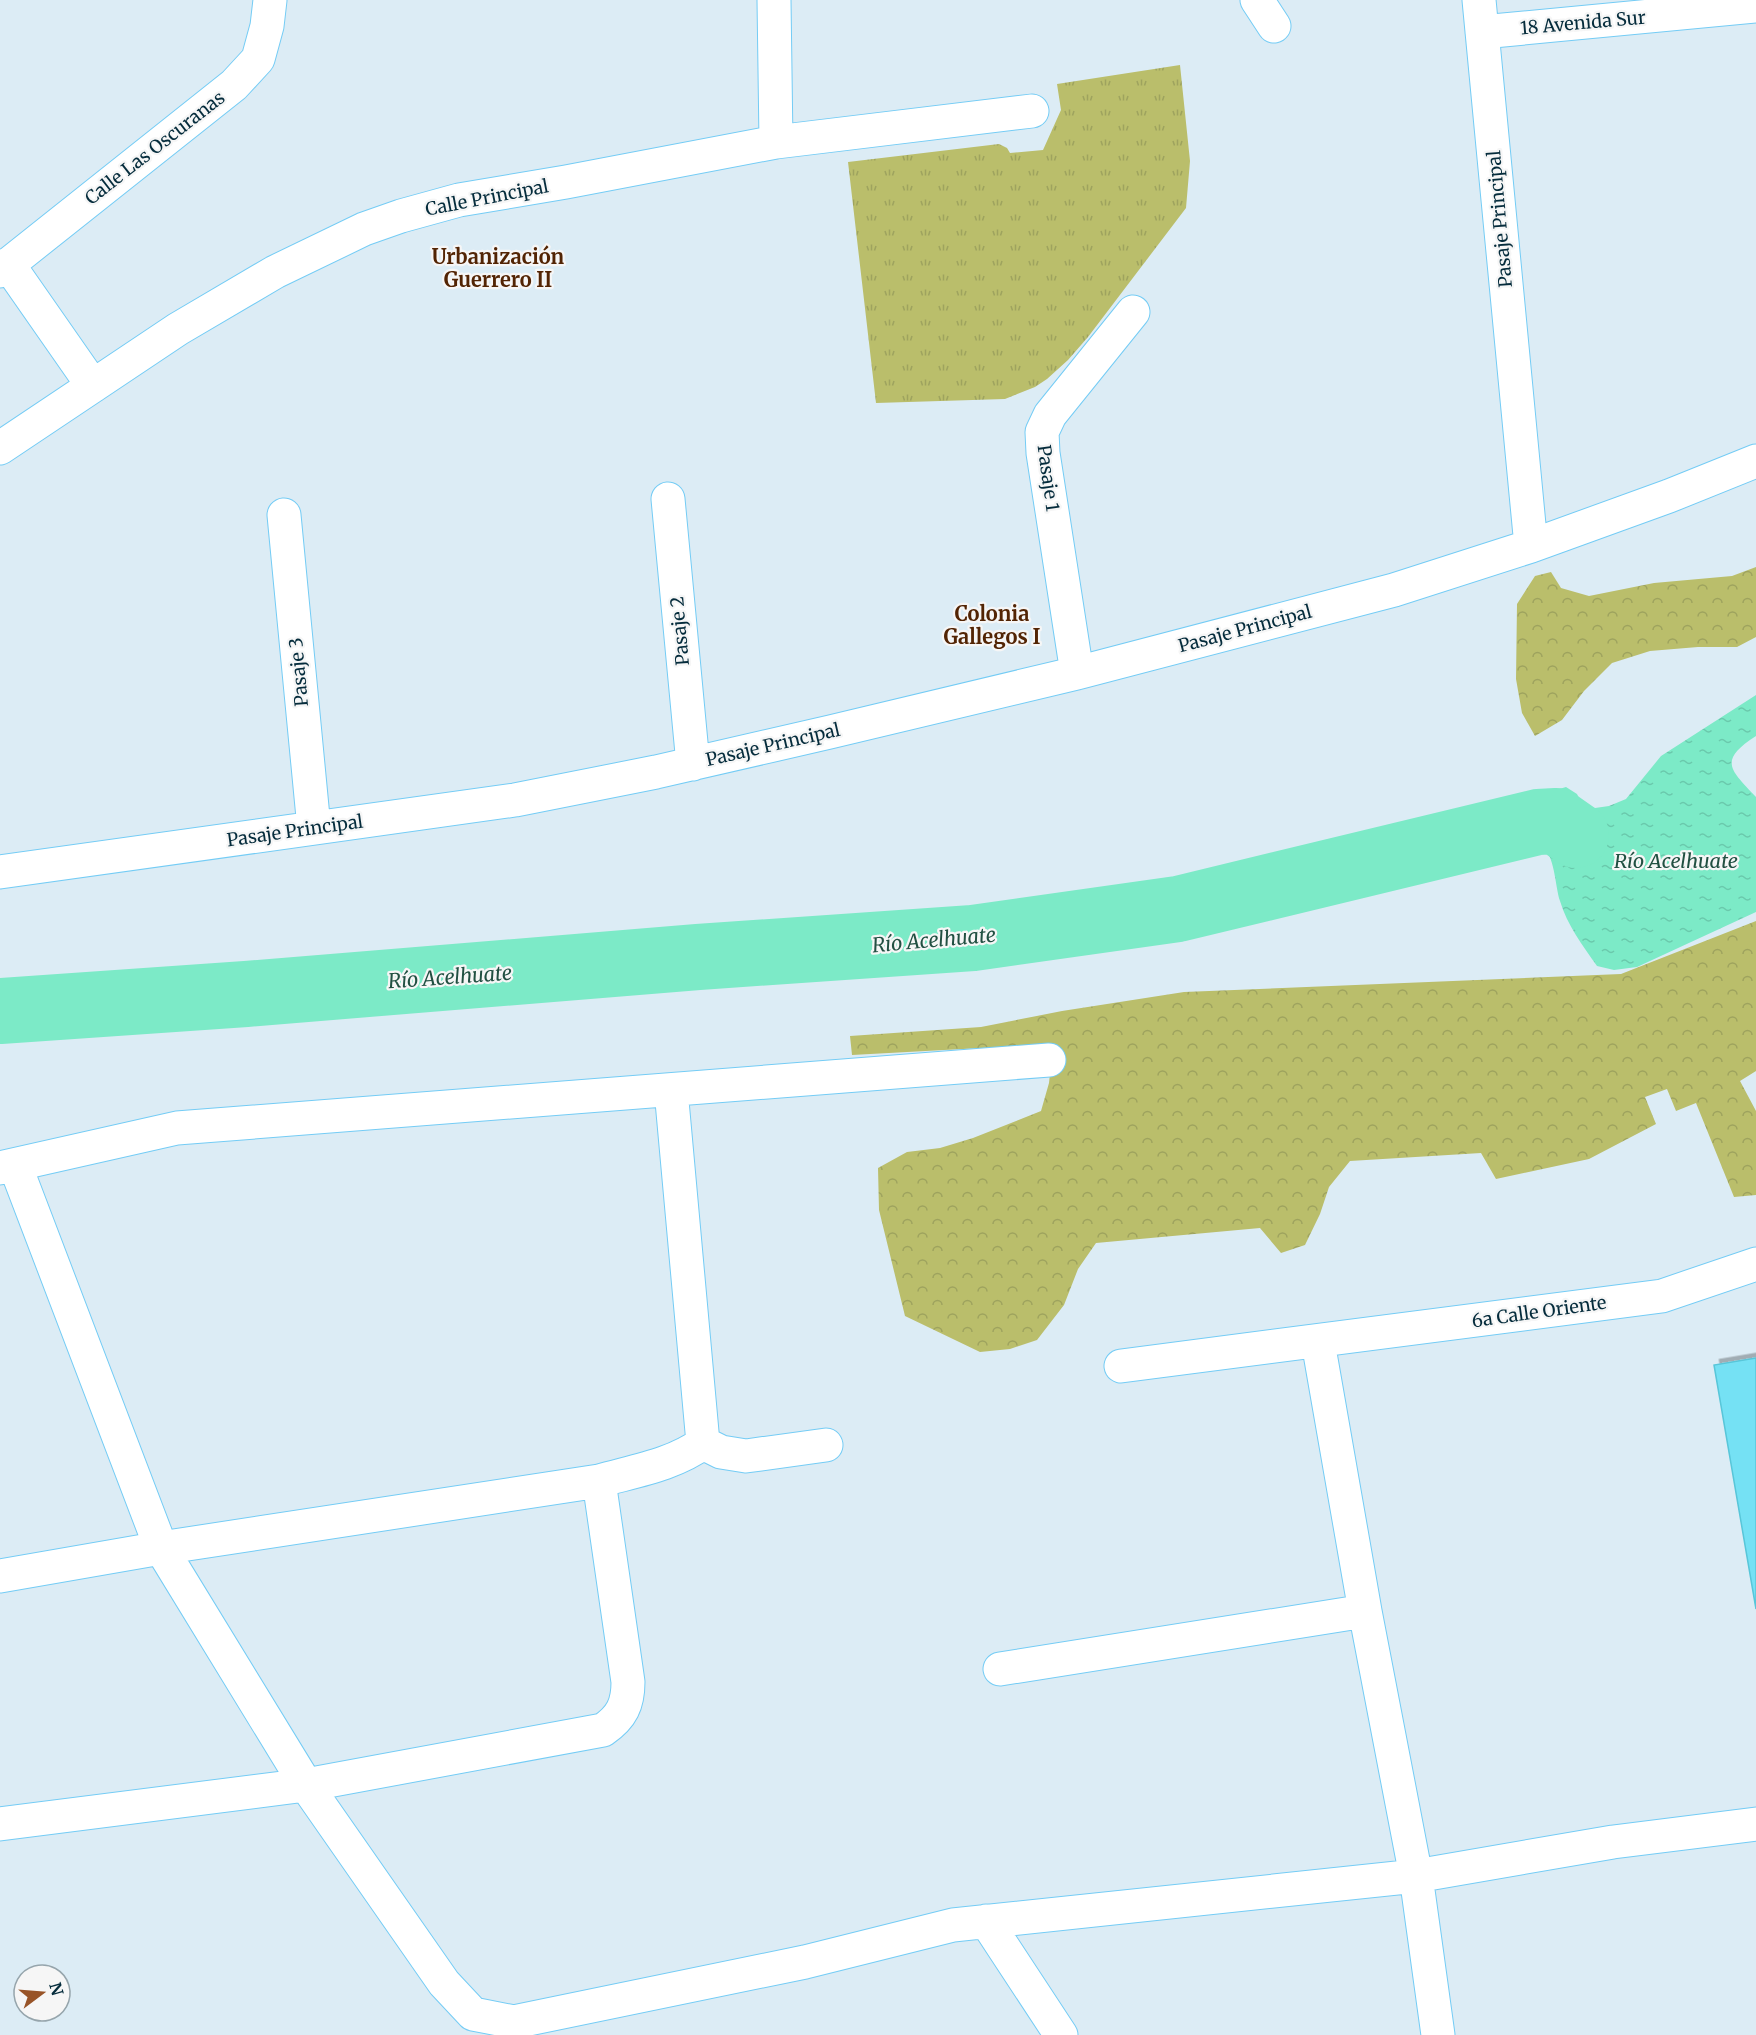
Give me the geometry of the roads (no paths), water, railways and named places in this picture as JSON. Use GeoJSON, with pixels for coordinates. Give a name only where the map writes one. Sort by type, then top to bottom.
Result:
{"type":"FeatureCollection","features":[{"type":"Feature","properties":{"kind":"street","name":"Calle Las Oscuranas"},"geometry":{"type":"LineString","coordinates":[[4,267],[234,85],[258,59],[267,26],[270,0]]}},
{"type":"Feature","properties":{"kind":"street"},"geometry":{"type":"LineString","coordinates":[[774,0],[776,142]]}},
{"type":"Feature","properties":{"kind":"street","name":"Pasaje Principal"},"geometry":{"type":"LineString","coordinates":[[1479,0],[1531,546]]}},
{"type":"Feature","properties":{"kind":"street","name":"18 Avenida Sur"},"geometry":{"type":"LineString","coordinates":[[1482,32],[1756,6]]}},
{"type":"Feature","properties":{"kind":"street","name":"Calle Principal"},"geometry":{"type":"LineString","coordinates":[[0,448],[178,329],[275,272],[364,229],[459,200],[776,142],[1032,111]]}},
{"type":"Feature","properties":{"kind":"street"},"geometry":{"type":"LineString","coordinates":[[4,267],[93,386]]}},
{"type":"Feature","properties":{"kind":"street","name":"Pasaje 1"},"geometry":{"type":"LineString","coordinates":[[1077,673],[1043,453],[1042,432],[1050,415],[1133,312]]}},
{"type":"Feature","properties":{"kind":"street","name":"Pasaje Principal"},"geometry":{"type":"LineString","coordinates":[[0,872],[515,800],[693,764],[1077,673],[1394,590],[1531,546],[1669,496],[1756,461]]}},
{"type":"Feature","properties":{"kind":"street","name":"Pasaje 2"},"geometry":{"type":"LineString","coordinates":[[668,499],[693,764]]}},
{"type":"Feature","properties":{"kind":"street","name":"Pasaje 3"},"geometry":{"type":"LineString","coordinates":[[284,515],[314,828]]}},
{"type":"Feature","properties":{"kind":"street"},"geometry":{"type":"LineString","coordinates":[[1048,1060],[177,1128],[7,1166],[161,1548],[306,1785],[444,1983],[473,2014],[514,2022],[805,1962],[953,1925],[1416,1876],[1613,1842],[1756,1824]]}},
{"type":"Feature","properties":{"kind":"street"},"geometry":{"type":"LineString","coordinates":[[671,1090],[703,1443]]}},
{"type":"Feature","properties":{"kind":"street","name":"6a Calle Oriente"},"geometry":{"type":"LineString","coordinates":[[1121,1366],[1662,1296],[1756,1264]]}},
{"type":"Feature","properties":{"kind":"street"},"geometry":{"type":"LineString","coordinates":[[1318,1342],[1365,1611],[1416,1876],[1438,2035]]}},
{"type":"Feature","properties":{"kind":"street"},"geometry":{"type":"LineString","coordinates":[[703,1443],[721,1452],[746,1456],[826,1445]]}},
{"type":"Feature","properties":{"kind":"street"},"geometry":{"type":"LineString","coordinates":[[0,1576],[161,1548],[599,1481],[689,1454],[703,1443]]}},
{"type":"Feature","properties":{"kind":"street"},"geometry":{"type":"LineString","coordinates":[[0,1824],[306,1785],[603,1730],[619,1716],[628,1700],[628,1682],[599,1481]]}},
{"type":"Feature","properties":{"kind":"street"},"geometry":{"type":"LineString","coordinates":[[1000,1669],[1365,1611]]}},
{"type":"Feature","properties":{"kind":"street"},"geometry":{"type":"LineString","coordinates":[[986,1921],[1060,2035]]}},
{"type":"Feature","properties":{"kind":"water","name":"Río Acelhuate"},"geometry":{"type":"Polygon","coordinates":[[[1756,695],[1756,736],[1736,752],[1732,759],[1732,766],[1740,780],[1756,797],[1756,912],[1637,967],[1614,970],[1597,966],[1567,918],[1546,849],[1530,840],[1491,833],[1556,790],[1566,787],[1577,794],[1583,806],[1595,808],[1609,806],[1626,799],[1661,756],[1756,695]]]}},
{"type":"Feature","properties":{"kind":"waterway","name":"Río Acelhuate"},"geometry":{"type":"LineString","coordinates":[[0,1011],[973,938],[1178,909],[1538,822],[1556,821],[1576,835]]}},
{"type":"Feature","properties":{"kind":"district","name":"Urbanización Guerrero II"},"geometry":{"type":"Point","coordinates":[498,268]}},
{"type":"Feature","properties":{"kind":"district","name":"Colonia Gallegos I"},"geometry":{"type":"Point","coordinates":[992,626]}}]}
